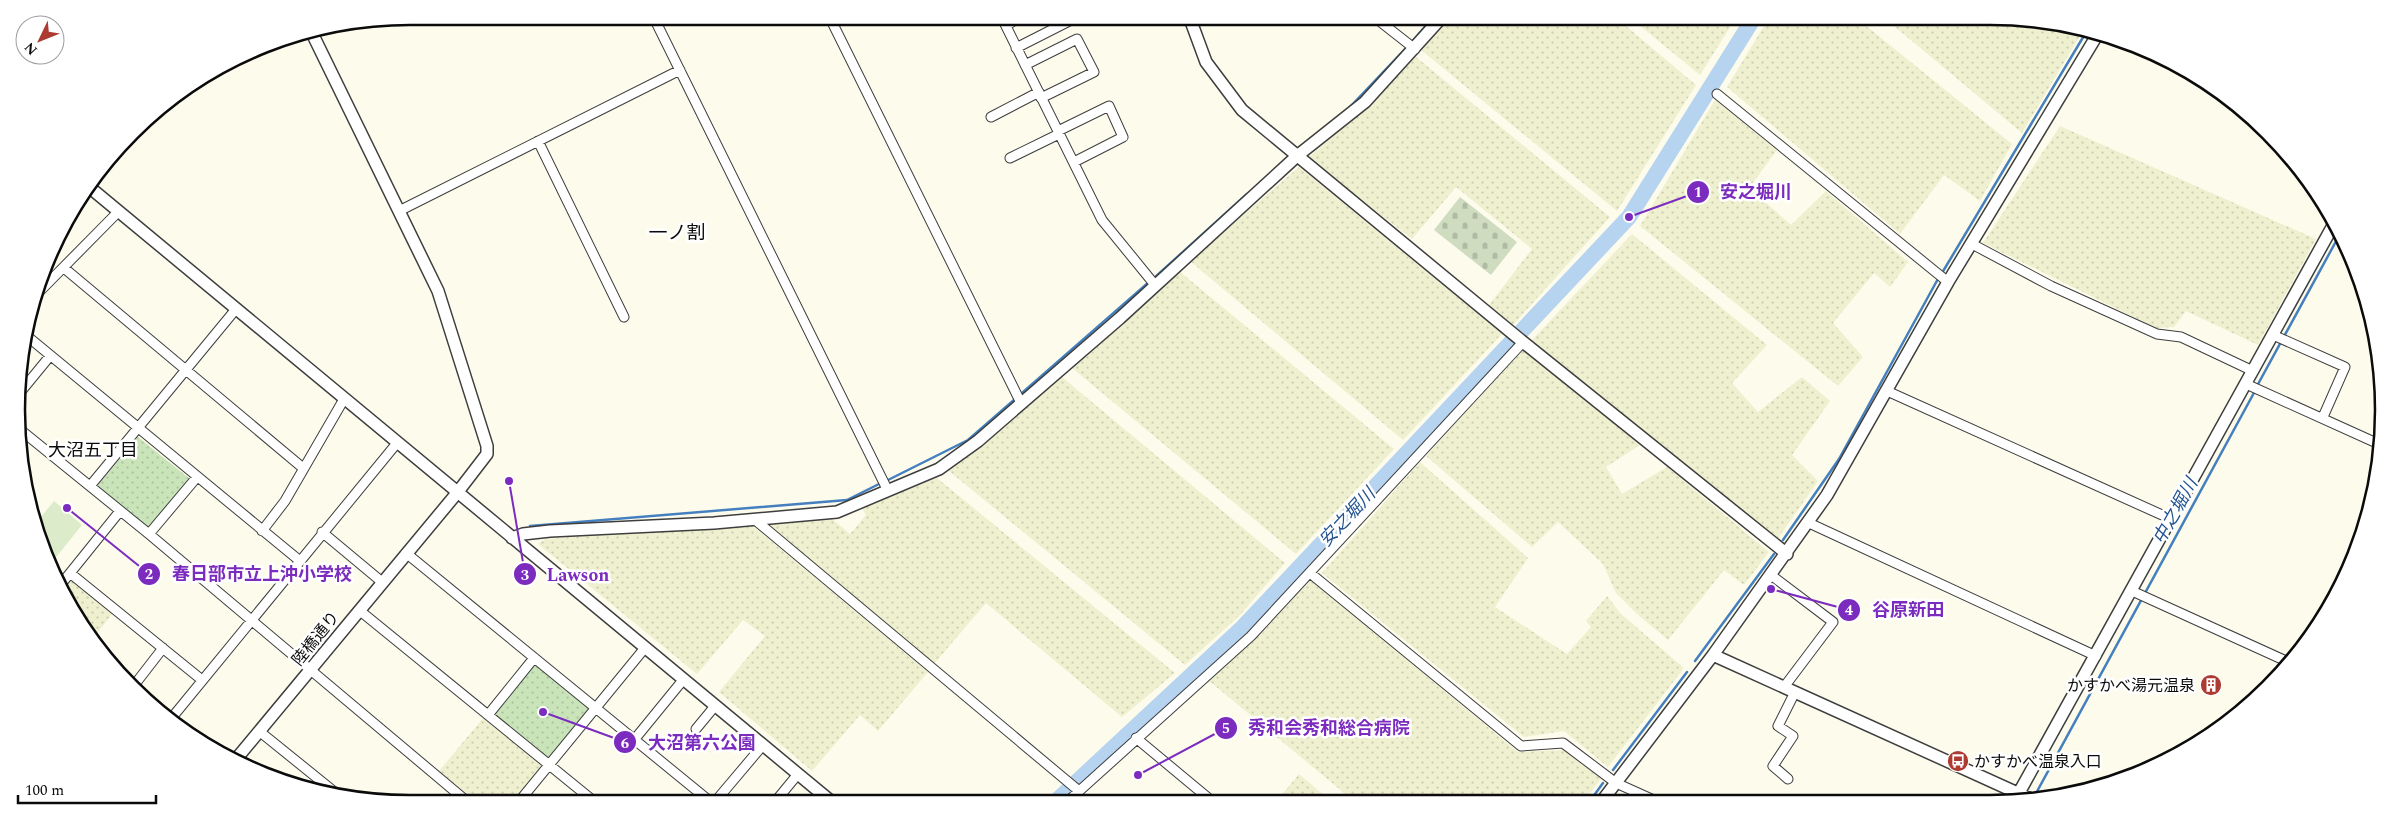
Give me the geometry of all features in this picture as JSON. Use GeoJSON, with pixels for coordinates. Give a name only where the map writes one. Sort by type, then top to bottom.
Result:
{"type":"FeatureCollection","features":[{"type":"Feature","properties":{"kind":"street"},"geometry":{"type":"LineString","coordinates":[[658,25],[888,491]]}},
{"type":"Feature","properties":{"kind":"street"},"geometry":{"type":"LineString","coordinates":[[833,25],[1021,403]]}},
{"type":"Feature","properties":{"kind":"street"},"geometry":{"type":"LineString","coordinates":[[1016,48],[1061,25]]}},
{"type":"Feature","properties":{"kind":"street"},"geometry":{"type":"LineString","coordinates":[[1192,25],[1206,62],[1242,110],[1523,342],[1787,554]]}},
{"type":"Feature","properties":{"kind":"street"},"geometry":{"type":"LineString","coordinates":[[1385,25],[1415,49]]}},
{"type":"Feature","properties":{"kind":"street"},"geometry":{"type":"LineString","coordinates":[[512,538],[523,534],[550,531],[754,519],[837,512],[939,469],[978,442],[1297,156],[1365,102],[1435,25]]}},
{"type":"Feature","properties":{"kind":"street"},"geometry":{"type":"LineString","coordinates":[[1006,26],[1102,220],[1155,285]]}},
{"type":"Feature","properties":{"kind":"street","name":"陸橋通り"},"geometry":{"type":"LineString","coordinates":[[240,755],[484,460],[487,446],[438,291],[314,37]]}},
{"type":"Feature","properties":{"kind":"street"},"geometry":{"type":"LineString","coordinates":[[991,117],[1094,72],[1077,39],[1025,65]]}},
{"type":"Feature","properties":{"kind":"street"},"geometry":{"type":"LineString","coordinates":[[1607,795],[1713,655],[1809,522],[1846,464],[1947,281],[1972,244],[2095,39]]}},
{"type":"Feature","properties":{"kind":"street"},"geometry":{"type":"LineString","coordinates":[[399,211],[680,70]]}},
{"type":"Feature","properties":{"kind":"street"},"geometry":{"type":"LineString","coordinates":[[1717,94],[1947,281]]}},
{"type":"Feature","properties":{"kind":"street"},"geometry":{"type":"LineString","coordinates":[[1010,158],[1108,106],[1123,137],[1074,162]]}},
{"type":"Feature","properties":{"kind":"street"},"geometry":{"type":"LineString","coordinates":[[538,141],[624,316]]}},
{"type":"Feature","properties":{"kind":"street"},"geometry":{"type":"LineString","coordinates":[[94,191],[644,649],[823,795]]}},
{"type":"Feature","properties":{"kind":"street"},"geometry":{"type":"LineString","coordinates":[[45,286],[119,211]]}},
{"type":"Feature","properties":{"kind":"street"},"geometry":{"type":"LineString","coordinates":[[2019,794],[2096,656],[2135,593],[2171,519],[2330,231]]}},
{"type":"Feature","properties":{"kind":"street"},"geometry":{"type":"LineString","coordinates":[[1972,244],[2051,286],[2157,334],[2181,336],[2253,371]]}},
{"type":"Feature","properties":{"kind":"street"},"geometry":{"type":"LineString","coordinates":[[64,268],[303,468]]}},
{"type":"Feature","properties":{"kind":"street"},"geometry":{"type":"LineString","coordinates":[[90,486],[236,309]]}},
{"type":"Feature","properties":{"kind":"street"},"geometry":{"type":"LineString","coordinates":[[2273,335],[2345,367],[2323,417]]}},
{"type":"Feature","properties":{"kind":"street"},"geometry":{"type":"LineString","coordinates":[[31,340],[300,561]]}},
{"type":"Feature","properties":{"kind":"street"},"geometry":{"type":"LineString","coordinates":[[1075,795],[1251,636],[1523,342]]}},
{"type":"Feature","properties":{"kind":"street"},"geometry":{"type":"LineString","coordinates":[[26,385],[50,356]]}},
{"type":"Feature","properties":{"kind":"street"},"geometry":{"type":"LineString","coordinates":[[2246,384],[2323,417],[2373,441]]}},
{"type":"Feature","properties":{"kind":"street"},"geometry":{"type":"LineString","coordinates":[[1887,391],[2171,519]]}},
{"type":"Feature","properties":{"kind":"street"},"geometry":{"type":"LineString","coordinates":[[262,531],[285,502],[344,398]]}},
{"type":"Feature","properties":{"kind":"street"},"geometry":{"type":"LineString","coordinates":[[26,434],[149,534],[459,795]]}},
{"type":"Feature","properties":{"kind":"street"},"geometry":{"type":"LineString","coordinates":[[175,714],[397,442]]}},
{"type":"Feature","properties":{"kind":"street"},"geometry":{"type":"LineString","coordinates":[[149,534],[197,477]]}},
{"type":"Feature","properties":{"kind":"street"},"geometry":{"type":"LineString","coordinates":[[65,580],[120,511]]}},
{"type":"Feature","properties":{"kind":"street"},"geometry":{"type":"LineString","coordinates":[[754,519],[1079,791]]}},
{"type":"Feature","properties":{"kind":"street"},"geometry":{"type":"LineString","coordinates":[[1809,522],[2096,656]]}},
{"type":"Feature","properties":{"kind":"street"},"geometry":{"type":"LineString","coordinates":[[322,532],[382,582]]}},
{"type":"Feature","properties":{"kind":"street"},"geometry":{"type":"LineString","coordinates":[[406,553],[703,795]]}},
{"type":"Feature","properties":{"kind":"street"},"geometry":{"type":"LineString","coordinates":[[70,573],[202,680]]}},
{"type":"Feature","properties":{"kind":"street"},"geometry":{"type":"LineString","coordinates":[[1310,573],[1521,746],[1563,744],[1616,783],[1643,795]]}},
{"type":"Feature","properties":{"kind":"street"},"geometry":{"type":"LineString","coordinates":[[1772,575],[1833,622],[1789,690],[1778,726],[1793,736],[1773,766],[1788,778]]}},
{"type":"Feature","properties":{"kind":"street"},"geometry":{"type":"LineString","coordinates":[[2135,593],[2283,659]]}},
{"type":"Feature","properties":{"kind":"street"},"geometry":{"type":"LineString","coordinates":[[359,610],[586,795]]}},
{"type":"Feature","properties":{"kind":"street"},"geometry":{"type":"LineString","coordinates":[[137,681],[163,648]]}},
{"type":"Feature","properties":{"kind":"street"},"geometry":{"type":"LineString","coordinates":[[525,795],[644,649]]}},
{"type":"Feature","properties":{"kind":"street"},"geometry":{"type":"LineString","coordinates":[[1713,655],[2011,794]]}},
{"type":"Feature","properties":{"kind":"street"},"geometry":{"type":"LineString","coordinates":[[488,714],[534,658]]}},
{"type":"Feature","properties":{"kind":"street"},"geometry":{"type":"LineString","coordinates":[[634,740],[683,680]]}},
{"type":"Feature","properties":{"kind":"street"},"geometry":{"type":"LineString","coordinates":[[696,729],[715,706]]}},
{"type":"Feature","properties":{"kind":"street"},"geometry":{"type":"LineString","coordinates":[[260,731],[327,786]]}},
{"type":"Feature","properties":{"kind":"street"},"geometry":{"type":"LineString","coordinates":[[1136,738],[1205,795]]}},
{"type":"Feature","properties":{"kind":"street"},"geometry":{"type":"LineString","coordinates":[[720,795],[763,745]]}},
{"type":"Feature","properties":{"kind":"street"},"geometry":{"type":"LineString","coordinates":[[781,795],[798,774]]}},
{"type":"Feature","properties":{"kind":"green space"},"geometry":{"type":"Polygon","coordinates":[[[1442,25],[1625,25],[1696,85],[1617,211],[1421,50],[1442,25]]]}},
{"type":"Feature","properties":{"kind":"green space"},"geometry":{"type":"Polygon","coordinates":[[[1639,25],[1731,25],[1700,75],[1639,25]]]}},
{"type":"Feature","properties":{"kind":"green space"},"geometry":{"type":"Polygon","coordinates":[[[1765,25],[1865,25],[2012,144],[1980,201],[1944,175],[1900,234],[1727,87],[1765,25]]]}},
{"type":"Feature","properties":{"kind":"green space"},"geometry":{"type":"Polygon","coordinates":[[[1893,25],[2015,26],[2040,28],[2080,36],[2022,133],[1893,25]]]}},
{"type":"Feature","properties":{"kind":"green space"},"geometry":{"type":"Polygon","coordinates":[[[1415,56],[1610,217],[1513,325],[1489,305],[1532,249],[1456,187],[1412,239],[1308,158],[1366,107],[1415,56]]]}},
{"type":"Feature","properties":{"kind":"green space"},"geometry":{"type":"Polygon","coordinates":[[[1715,100],[1777,150],[1749,188],[1791,225],[1826,191],[1908,262],[1890,287],[1874,273],[1833,323],[1863,357],[1838,386],[1640,226],[1715,100]]]}},
{"type":"Feature","properties":{"kind":"green space"},"geometry":{"type":"Polygon","coordinates":[[[2060,126],[2316,239],[2258,345],[2186,311],[2174,327],[2156,328],[1983,243],[2060,126]]]}},
{"type":"Feature","properties":{"kind":"green space"},"geometry":{"type":"Polygon","coordinates":[[[1299,167],[1502,334],[1403,440],[1190,261],[1299,167]]]}},
{"type":"Feature","properties":{"kind":"green space"},"geometry":{"type":"Polygon","coordinates":[[[1460,197],[1517,242],[1491,275],[1434,230],[1460,197]]]}},
{"type":"Feature","properties":{"kind":"green space"},"geometry":{"type":"Polygon","coordinates":[[[1632,234],[1767,345],[1732,383],[1758,412],[1802,377],[1830,401],[1792,455],[1818,481],[1777,540],[1532,340],[1632,234]]]}},
{"type":"Feature","properties":{"kind":"green space"},"geometry":{"type":"Polygon","coordinates":[[[1179,271],[1394,449],[1296,554],[1072,368],[1092,352],[1179,271]]]}},
{"type":"Feature","properties":{"kind":"green space"},"geometry":{"type":"Polygon","coordinates":[[[1523,348],[1640,445],[1606,467],[1622,494],[1667,467],[1769,552],[1744,585],[1724,570],[1668,640],[1616,593],[1603,564],[1558,522],[1532,547],[1426,456],[1523,348]]]}},
{"type":"Feature","properties":{"kind":"green space"},"geometry":{"type":"Polygon","coordinates":[[[1062,377],[1285,563],[1240,615],[1185,665],[949,471],[1062,377]]]}},
{"type":"Feature","properties":{"kind":"green space"},"geometry":{"type":"Polygon","coordinates":[[[138,437],[190,479],[149,530],[97,486],[138,437]]]}},
{"type":"Feature","properties":{"kind":"green space"},"geometry":{"type":"Polygon","coordinates":[[[1420,462],[1528,558],[1495,607],[1567,654],[1591,627],[1586,621],[1607,596],[1620,613],[1684,668],[1608,767],[1564,731],[1524,737],[1322,573],[1420,462]]]}},
{"type":"Feature","properties":{"kind":"green space"},"geometry":{"type":"Polygon","coordinates":[[[937,478],[1175,673],[1122,717],[986,603],[934,664],[763,522],[830,517],[850,534],[866,515],[861,507],[937,478]]]}},
{"type":"Feature","properties":{"kind":"green space"},"geometry":{"type":"Polygon","coordinates":[[[54,501],[82,525],[55,559],[45,534],[40,518],[54,501]]]}},
{"type":"Feature","properties":{"kind":"green space"},"geometry":{"type":"Polygon","coordinates":[[[749,523],[928,672],[878,731],[860,715],[812,771],[719,692],[765,636],[743,620],[697,674],[538,544],[545,539],[749,523]]]}},
{"type":"Feature","properties":{"kind":"green space"},"geometry":{"type":"Polygon","coordinates":[[[71,578],[113,613],[97,633],[90,624],[67,583],[71,578]]]}},
{"type":"Feature","properties":{"kind":"green space"},"geometry":{"type":"Polygon","coordinates":[[[1310,580],[1518,752],[1564,750],[1601,779],[1589,795],[1347,795],[1208,680],[1261,634],[1310,580]]]}},
{"type":"Feature","properties":{"kind":"green space"},"geometry":{"type":"Polygon","coordinates":[[[535,664],[591,709],[550,759],[495,714],[535,664]]]}},
{"type":"Feature","properties":{"kind":"green space"},"geometry":{"type":"Polygon","coordinates":[[[484,717],[543,766],[519,795],[468,795],[439,771],[484,717]]]}},
{"type":"Feature","properties":{"kind":"green space"},"geometry":{"type":"Polygon","coordinates":[[[1299,774],[1324,795],[1282,795],[1299,774]]]}},
{"type":"Feature","properties":{"kind":"waterway"},"geometry":{"type":"LineString","coordinates":[[1411,43],[1426,25]]}},
{"type":"Feature","properties":{"kind":"waterway","name":"安之堀川"},"geometry":{"type":"LineString","coordinates":[[1063,795],[1243,627],[1629,217],[1749,25]]}},
{"type":"Feature","properties":{"kind":"waterway"},"geometry":{"type":"LineString","coordinates":[[1942,273],[2084,36]]}},
{"type":"Feature","properties":{"kind":"waterway"},"geometry":{"type":"LineString","coordinates":[[1349,108],[1407,47]]}},
{"type":"Feature","properties":{"kind":"waterway"},"geometry":{"type":"LineString","coordinates":[[1153,279],[1247,194]]}},
{"type":"Feature","properties":{"kind":"waterway","name":"中之堀川"},"geometry":{"type":"LineString","coordinates":[[2257,386],[2336,242]]}},
{"type":"Feature","properties":{"kind":"waterway"},"geometry":{"type":"LineString","coordinates":[[1783,540],[1839,459],[1939,277]]}},
{"type":"Feature","properties":{"kind":"waterway"},"geometry":{"type":"LineString","coordinates":[[886,481],[968,440],[1149,282]]}},
{"type":"Feature","properties":{"kind":"waterway","name":"中之堀川"},"geometry":{"type":"LineString","coordinates":[[2037,792],[2255,391]]}},
{"type":"Feature","properties":{"kind":"waterway"},"geometry":{"type":"LineString","coordinates":[[530,526],[847,500],[881,483]]}},
{"type":"Feature","properties":{"kind":"waterway"},"geometry":{"type":"LineString","coordinates":[[1695,661],[1774,554]]}},
{"type":"Feature","properties":{"kind":"waterway"},"geometry":{"type":"LineString","coordinates":[[1613,770],[1687,672]]}},
{"type":"Feature","properties":{"kind":"waterway"},"geometry":{"type":"LineString","coordinates":[[1594,795],[1603,783]]}},
{"type":"Feature","properties":{"kind":"place","name":"安之堀川"},"geometry":{"type":"Point","coordinates":[1629,217]}},
{"type":"Feature","properties":{"kind":"place","name":"Lawson"},"geometry":{"type":"Point","coordinates":[509,481]}},
{"type":"Feature","properties":{"kind":"place","name":"春日部市立上沖小学校"},"geometry":{"type":"Point","coordinates":[67,508]}},
{"type":"Feature","properties":{"kind":"place","name":"谷原新田"},"geometry":{"type":"Point","coordinates":[1771,589]}},
{"type":"Feature","properties":{"kind":"place","name":"かすかべ湯元温泉"},"geometry":{"type":"Point","coordinates":[2211,685]}},
{"type":"Feature","properties":{"kind":"place","name":"大沼第六公園"},"geometry":{"type":"Point","coordinates":[543,712]}},
{"type":"Feature","properties":{"kind":"place","name":"かすかべ温泉入口"},"geometry":{"type":"Point","coordinates":[1958,761]}},
{"type":"Feature","properties":{"kind":"place","name":"秀和会秀和総合病院"},"geometry":{"type":"Point","coordinates":[1138,775]}},
{"type":"Feature","properties":{"kind":"district","name":"一ノ割"},"geometry":{"type":"Point","coordinates":[677,232]}},
{"type":"Feature","properties":{"kind":"district","name":"大沼五丁目"},"geometry":{"type":"Point","coordinates":[93,450]}}]}
